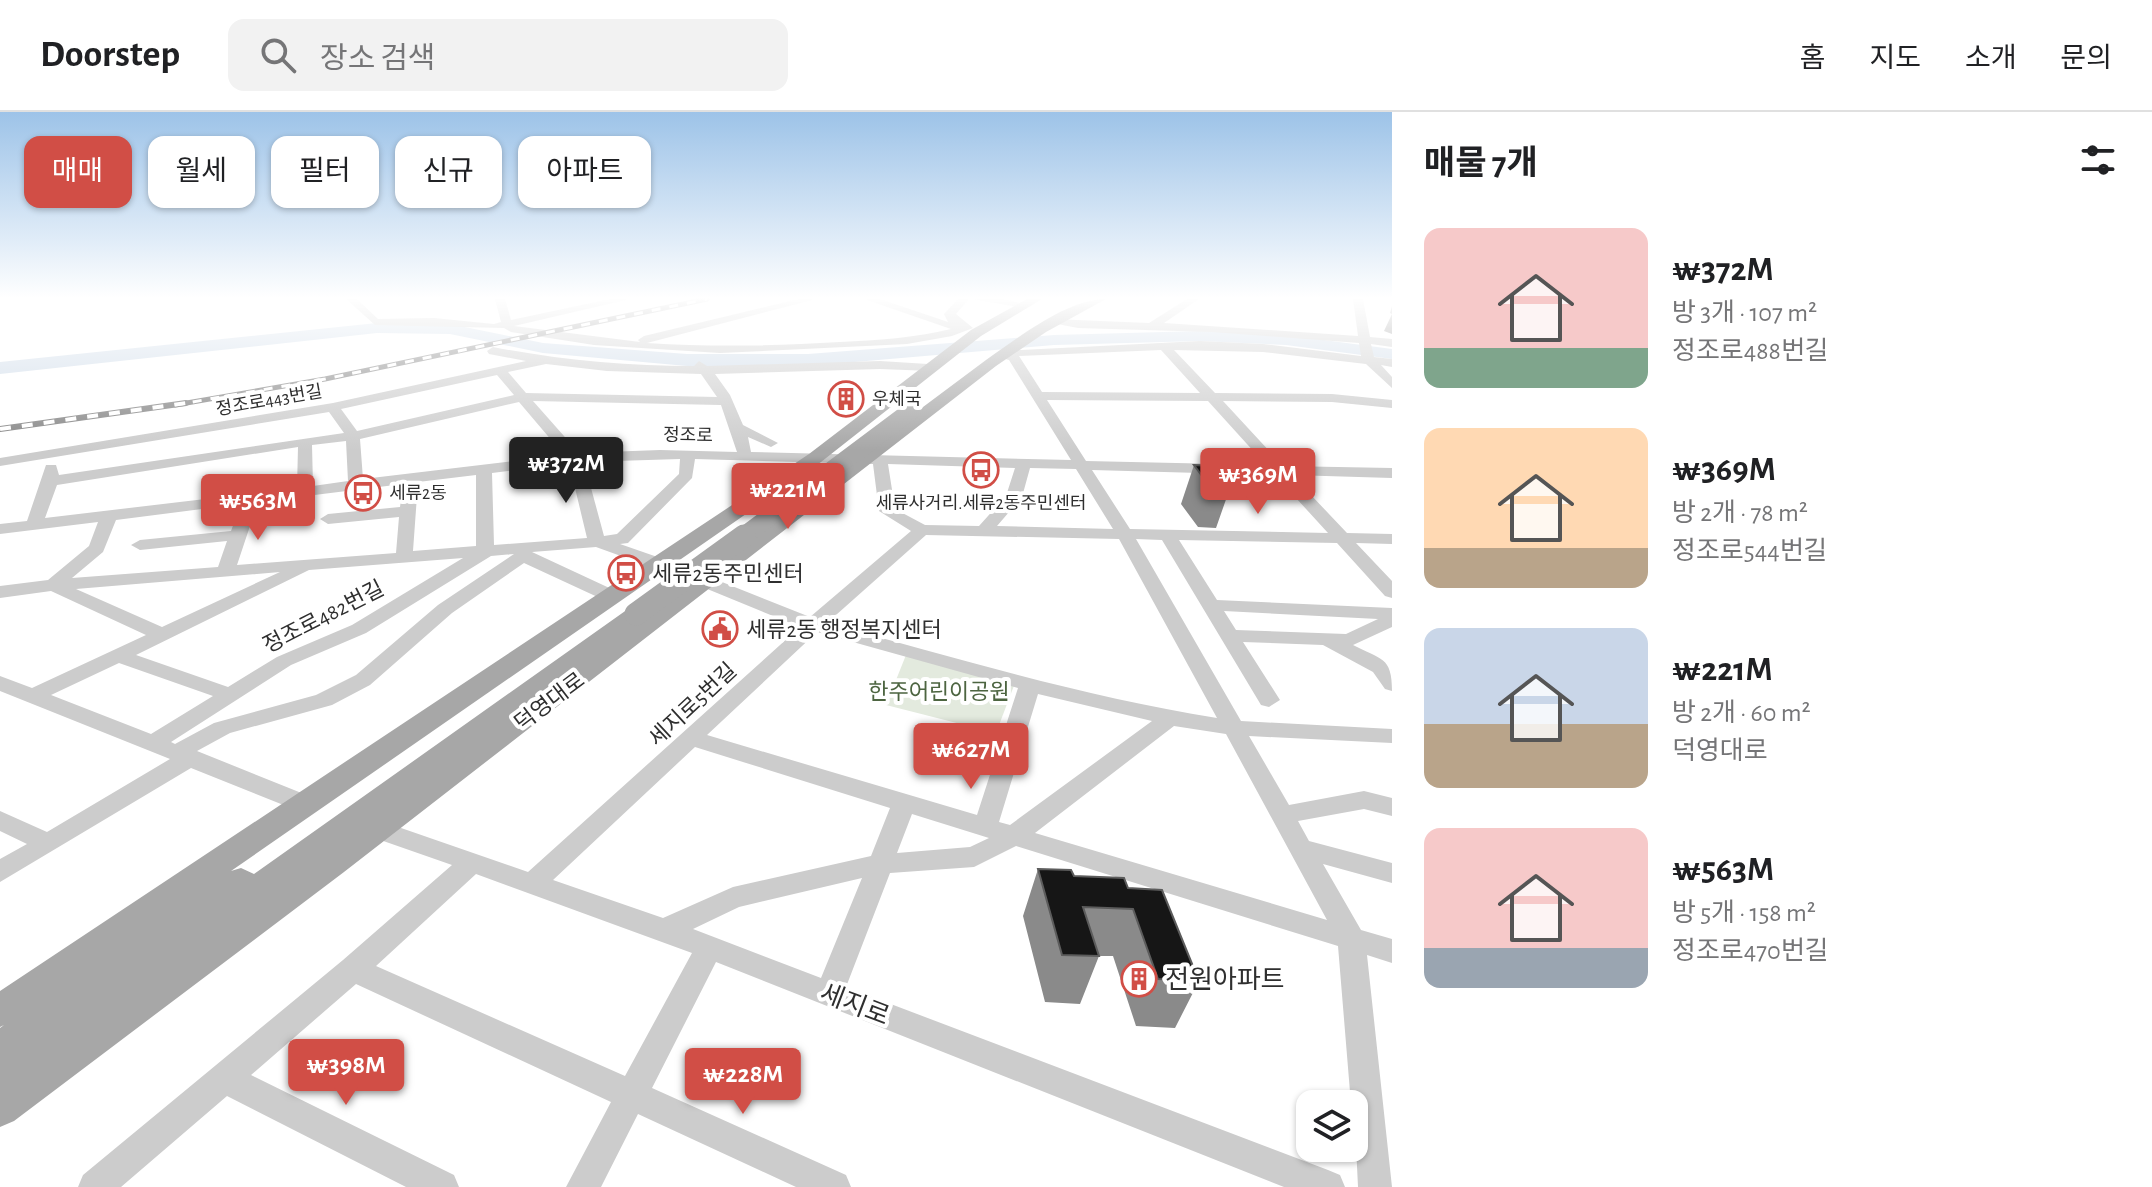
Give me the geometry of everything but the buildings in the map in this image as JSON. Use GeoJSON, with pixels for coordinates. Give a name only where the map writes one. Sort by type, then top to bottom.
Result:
{"type":"FeatureCollection","features":[{"type":"Feature","properties":{"kind":"main road","name":"덕영대로"},"geometry":{"type":"LineString","coordinates":[[0,1076],[146,959],[624,606],[660,564],[815,458],[937,361],[959,349]]}},
{"type":"Feature","properties":{"kind":"main road","name":"덕영대로"},"geometry":{"type":"LineString","coordinates":[[904,409],[973,349]]}},
{"type":"Feature","properties":{"kind":"main road"},"geometry":{"type":"LineString","coordinates":[[996,349],[997,355]]}},
{"type":"Feature","properties":{"kind":"main road","name":"덕영대로"},"geometry":{"type":"LineString","coordinates":[[904,409],[1007,349]]}},
{"type":"Feature","properties":{"kind":"main road","name":"덕영대로"},"geometry":{"type":"LineString","coordinates":[[0,1108],[873,460],[997,355]]}},
{"type":"Feature","properties":{"kind":"main road"},"geometry":{"type":"LineString","coordinates":[[624,606],[833,472],[904,409]]}},
{"type":"Feature","properties":{"kind":"main road","name":"덕영대로"},"geometry":{"type":"LineString","coordinates":[[0,1011],[305,804],[624,606]]}},
{"type":"Feature","properties":{"kind":"main road"},"geometry":{"type":"LineString","coordinates":[[146,959],[233,853]]}},
{"type":"Feature","properties":{"kind":"main road"},"geometry":{"type":"LineString","coordinates":[[146,959],[285,897]]}},
{"type":"Feature","properties":{"kind":"main road","name":"덕영대로"},"geometry":{"type":"LineString","coordinates":[[0,1049],[146,959]]}},
{"type":"Feature","properties":{"kind":"street"},"geometry":{"type":"LineString","coordinates":[[677,349],[734,349]]}},
{"type":"Feature","properties":{"kind":"street"},"geometry":{"type":"LineString","coordinates":[[997,355],[1105,349]]}},
{"type":"Feature","properties":{"kind":"street"},"geometry":{"type":"LineString","coordinates":[[1167,349],[1392,592]]}},
{"type":"Feature","properties":{"kind":"street"},"geometry":{"type":"LineString","coordinates":[[1274,349],[1392,363]]}},
{"type":"Feature","properties":{"kind":"street"},"geometry":{"type":"LineString","coordinates":[[1366,349],[1368,359],[1392,384]]}},
{"type":"Feature","properties":{"kind":"street"},"geometry":{"type":"LineString","coordinates":[[685,350],[702,368],[740,428],[745,456]]}},
{"type":"Feature","properties":{"kind":"street"},"geometry":{"type":"LineString","coordinates":[[493,351],[543,361],[702,368],[937,361]]}},
{"type":"Feature","properties":{"kind":"street"},"geometry":{"type":"LineString","coordinates":[[997,355],[1014,358],[1124,533],[1351,938],[1375,1187]]}},
{"type":"Feature","properties":{"kind":"street","name":"정조로443번길"},"geometry":{"type":"LineString","coordinates":[[0,462],[333,407],[543,361]]}},
{"type":"Feature","properties":{"kind":"street"},"geometry":{"type":"LineString","coordinates":[[499,370],[575,458],[597,542]]}},
{"type":"Feature","properties":{"kind":"street"},"geometry":{"type":"LineString","coordinates":[[1039,396],[1332,398],[1392,404]]}},
{"type":"Feature","properties":{"kind":"street"},"geometry":{"type":"LineString","coordinates":[[51,480],[353,436],[522,397],[724,401]]}},
{"type":"Feature","properties":{"kind":"street"},"geometry":{"type":"LineString","coordinates":[[333,407],[353,436],[356,484]]}},
{"type":"Feature","properties":{"kind":"street"},"geometry":{"type":"LineString","coordinates":[[740,428],[771,443]]}},
{"type":"Feature","properties":{"kind":"street"},"geometry":{"type":"LineString","coordinates":[[305,442],[305,491]]}},
{"type":"Feature","properties":{"kind":"street"},"geometry":{"type":"LineString","coordinates":[[34,525],[51,480],[50,455]]}},
{"type":"Feature","properties":{"kind":"street"},"geometry":{"type":"LineString","coordinates":[[0,592],[315,564],[485,552],[523,553],[622,539],[687,475],[688,455]]}},
{"type":"Feature","properties":{"kind":"street","name":"정조로"},"geometry":{"type":"LineString","coordinates":[[0,529],[575,458],[745,456],[1392,473]]}},
{"type":"Feature","properties":{"kind":"street"},"geometry":{"type":"LineString","coordinates":[[873,460],[887,511],[922,530],[1392,539]]}},
{"type":"Feature","properties":{"kind":"street"},"geometry":{"type":"LineString","coordinates":[[984,531],[1014,497],[1024,463]]}},
{"type":"Feature","properties":{"kind":"street"},"geometry":{"type":"LineString","coordinates":[[484,469],[485,552]]}},
{"type":"Feature","properties":{"kind":"street"},"geometry":{"type":"LineString","coordinates":[[404,558],[411,477]]}},
{"type":"Feature","properties":{"kind":"street"},"geometry":{"type":"LineString","coordinates":[[225,573],[251,498]]}},
{"type":"Feature","properties":{"kind":"street"},"geometry":{"type":"LineString","coordinates":[[328,519],[409,511]]}},
{"type":"Feature","properties":{"kind":"street"},"geometry":{"type":"LineString","coordinates":[[53,585],[97,548],[109,515]]}},
{"type":"Feature","properties":{"kind":"street","name":"세지로5번길"},"geometry":{"type":"LineString","coordinates":[[533,883],[813,625],[922,530]]}},
{"type":"Feature","properties":{"kind":"street"},"geometry":{"type":"LineString","coordinates":[[1167,534],[1269,700]]}},
{"type":"Feature","properties":{"kind":"street"},"geometry":{"type":"LineString","coordinates":[[140,545],[239,535]]}},
{"type":"Feature","properties":{"kind":"street"},"geometry":{"type":"LineString","coordinates":[[597,542],[660,564]]}},
{"type":"Feature","properties":{"kind":"street","name":"정조로482번길"},"geometry":{"type":"LineString","coordinates":[[154,743],[284,661],[359,629],[485,552]]}},
{"type":"Feature","properties":{"kind":"street"},"geometry":{"type":"LineString","coordinates":[[523,553],[624,606]]}},
{"type":"Feature","properties":{"kind":"street"},"geometry":{"type":"LineString","coordinates":[[0,872],[222,728],[324,700],[363,680],[445,609],[523,553]]}},
{"type":"Feature","properties":{"kind":"street"},"geometry":{"type":"LineString","coordinates":[[32,696],[315,564]]}},
{"type":"Feature","properties":{"kind":"street"},"geometry":{"type":"LineString","coordinates":[[706,582],[813,625],[1030,685],[1170,718],[1231,728],[1392,736]]}},
{"type":"Feature","properties":{"kind":"street"},"geometry":{"type":"LineString","coordinates":[[53,585],[160,634]]}},
{"type":"Feature","properties":{"kind":"street"},"geometry":{"type":"LineString","coordinates":[[1211,605],[1392,617]]}},
{"type":"Feature","properties":{"kind":"street"},"geometry":{"type":"LineString","coordinates":[[1230,636],[1349,640],[1392,617]]}},
{"type":"Feature","properties":{"kind":"street"},"geometry":{"type":"LineString","coordinates":[[1326,639],[1380,668],[1392,684]]}},
{"type":"Feature","properties":{"kind":"street"},"geometry":{"type":"LineString","coordinates":[[117,655],[231,695]]}},
{"type":"Feature","properties":{"kind":"street"},"geometry":{"type":"LineString","coordinates":[[0,683],[305,804]]}},
{"type":"Feature","properties":{"kind":"street"},"geometry":{"type":"LineString","coordinates":[[985,828],[1030,685]]}},
{"type":"Feature","properties":{"kind":"street"},"geometry":{"type":"LineString","coordinates":[[664,930],[733,898],[880,864],[974,857],[1012,837],[1170,718]]}},
{"type":"Feature","properties":{"kind":"street"},"geometry":{"type":"LineString","coordinates":[[691,738],[1392,951]]}},
{"type":"Feature","properties":{"kind":"street"},"geometry":{"type":"LineString","coordinates":[[1282,815],[1364,800],[1392,807]]}},
{"type":"Feature","properties":{"kind":"street"},"geometry":{"type":"LineString","coordinates":[[829,994],[904,804]]}},
{"type":"Feature","properties":{"kind":"street"},"geometry":{"type":"LineString","coordinates":[[0,820],[48,843]]}},
{"type":"Feature","properties":{"kind":"street","name":"세지로"},"geometry":{"type":"LineString","coordinates":[[378,829],[664,930],[1319,1185]]}},
{"type":"Feature","properties":{"kind":"street"},"geometry":{"type":"LineString","coordinates":[[1301,848],[1392,873]]}},
{"type":"Feature","properties":{"kind":"street"},"geometry":{"type":"LineString","coordinates":[[95,1187],[353,969],[473,862]]}},
{"type":"Feature","properties":{"kind":"street"},"geometry":{"type":"LineString","coordinates":[[583,1187],[709,948]]}},
{"type":"Feature","properties":{"kind":"street"},"geometry":{"type":"LineString","coordinates":[[353,969],[834,1187]]}},
{"type":"Feature","properties":{"kind":"street"},"geometry":{"type":"LineString","coordinates":[[224,1078],[442,1187]]}},
{"type":"Feature","properties":{"kind":"green space","name":"한주어린이공원"},"geometry":{"type":"Polygon","coordinates":[[[906,655],[1015,683],[996,733],[886,705],[906,655]]]}},
{"type":"Feature","properties":{"kind":"waterway"},"geometry":{"type":"LineString","coordinates":[[0,368],[178,349]]}},
{"type":"Feature","properties":{"kind":"waterway"},"geometry":{"type":"LineString","coordinates":[[557,349],[687,360],[808,360],[941,349]]}},
{"type":"Feature","properties":{"kind":"waterway"},"geometry":{"type":"LineString","coordinates":[[1355,349],[1392,354]]}},
{"type":"Feature","properties":{"kind":"railway"},"geometry":{"type":"LineString","coordinates":[[175,405],[325,379],[467,349]]}},
{"type":"Feature","properties":{"kind":"railway"},"geometry":{"type":"LineString","coordinates":[[0,429],[186,403]]}},
{"type":"Feature","properties":{"kind":"place","name":"우체국"},"geometry":{"type":"Point","coordinates":[846,399]}},
{"type":"Feature","properties":{"kind":"place","name":"세류사거리.세류2동주민센터"},"geometry":{"type":"Point","coordinates":[981,470]}},
{"type":"Feature","properties":{"kind":"place","name":"세류2동"},"geometry":{"type":"Point","coordinates":[363,493]}},
{"type":"Feature","properties":{"kind":"place","name":"세류2동주민센터"},"geometry":{"type":"Point","coordinates":[626,573]}},
{"type":"Feature","properties":{"kind":"place","name":"세류2동 행정복지센터"},"geometry":{"type":"Point","coordinates":[720,629]}},
{"type":"Feature","properties":{"kind":"place","name":"전원아파트"},"geometry":{"type":"Point","coordinates":[1139,979]}}]}
